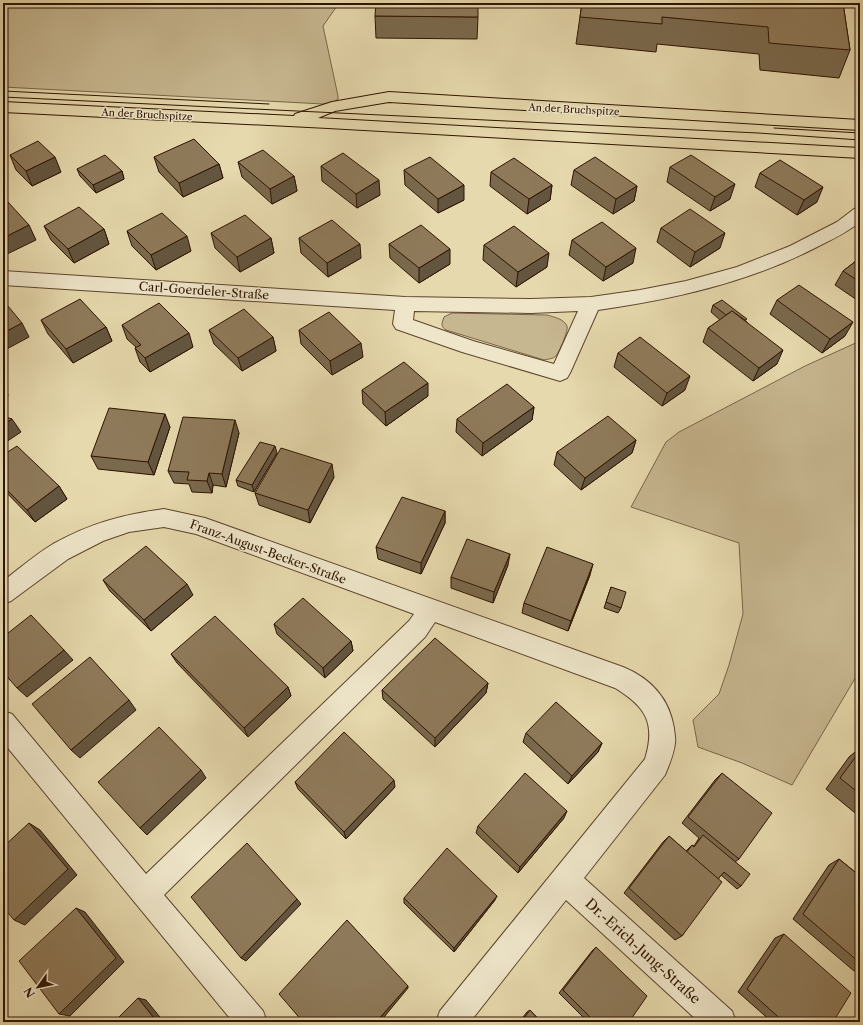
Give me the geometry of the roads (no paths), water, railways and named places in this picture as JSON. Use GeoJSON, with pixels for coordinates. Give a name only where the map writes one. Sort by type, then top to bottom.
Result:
{"type":"FeatureCollection","features":[{"type":"Feature","properties":{"kind":"main road","name":"An der Bruchspitze"},"geometry":{"type":"LineString","coordinates":[[290,121],[332,107],[389,97],[860,125]]}},
{"type":"Feature","properties":{"kind":"main road"},"geometry":{"type":"LineString","coordinates":[[389,97],[378,105],[375,109],[375,115],[392,127]]}},
{"type":"Feature","properties":{"kind":"main road","name":"An der Bruchspitze"},"geometry":{"type":"LineString","coordinates":[[3,108],[290,121],[860,153]]}},
{"type":"Feature","properties":{"kind":"street","name":"Carl-Goerdeler-Straße"},"geometry":{"type":"LineString","coordinates":[[3,278],[405,304],[524,306],[591,304],[640,297],[686,288],[743,272],[796,250],[836,230],[860,213]]}},
{"type":"Feature","properties":{"kind":"street"},"geometry":{"type":"LineString","coordinates":[[405,304],[403,324],[469,347],[560,373],[591,304]]}},
{"type":"Feature","properties":{"kind":"street","name":"Franz-August-Becker-Straße"},"geometry":{"type":"LineString","coordinates":[[3,594],[60,552],[97,532],[129,523],[164,518],[197,525],[623,679],[639,689],[653,703],[660,721],[663,742],[656,766],[565,880]]}},
{"type":"Feature","properties":{"kind":"street"},"geometry":{"type":"LineString","coordinates":[[145,894],[417,629],[430,610]]}},
{"type":"Feature","properties":{"kind":"street"},"geometry":{"type":"LineString","coordinates":[[3,723],[252,1022]]}},
{"type":"Feature","properties":{"kind":"street"},"geometry":{"type":"LineString","coordinates":[[450,1022],[565,880]]}},
{"type":"Feature","properties":{"kind":"street","name":"Dr.-Erich-Jung-Straße"},"geometry":{"type":"LineString","coordinates":[[565,880],[721,1022]]}},
{"type":"Feature","properties":{"kind":"tram line"},"geometry":{"type":"LineString","coordinates":[[3,91],[269,104]]}},
{"type":"Feature","properties":{"kind":"tram line"},"geometry":{"type":"LineString","coordinates":[[3,97],[758,133],[860,140]]}},
{"type":"Feature","properties":{"kind":"tram line"},"geometry":{"type":"LineString","coordinates":[[774,128],[860,133]]}}]}
